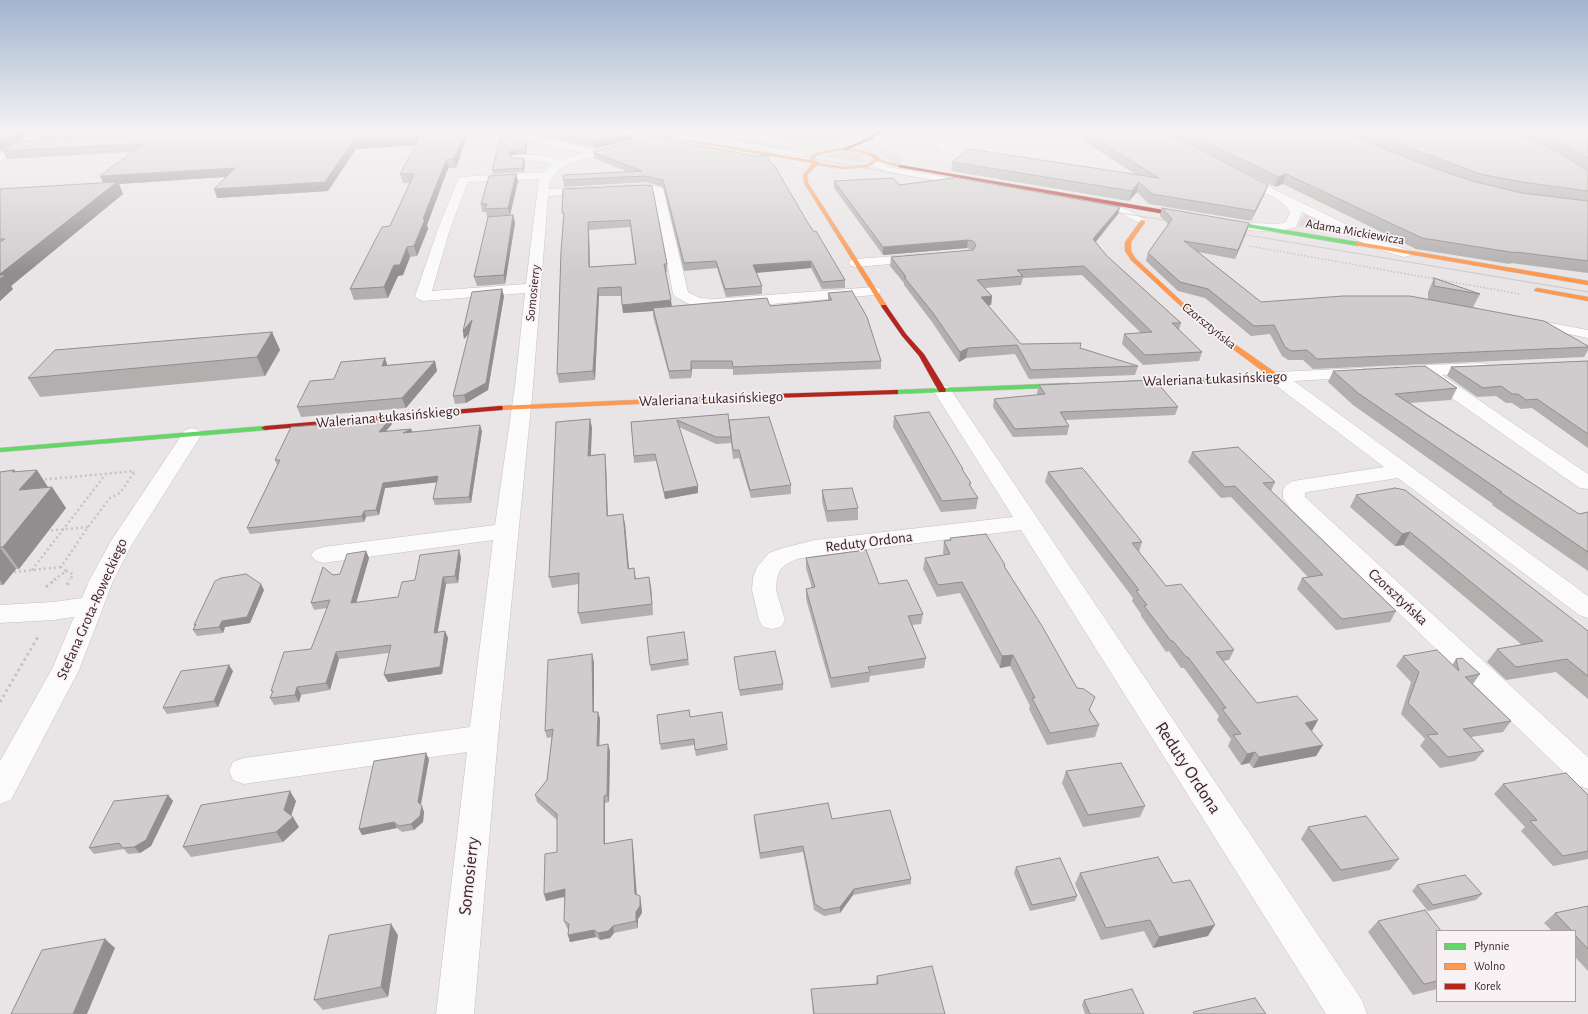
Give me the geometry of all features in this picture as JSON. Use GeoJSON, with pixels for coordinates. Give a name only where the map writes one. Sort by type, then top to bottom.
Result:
{"type":"FeatureCollection","features":[{"type":"Feature","properties":{"kind":"street"},"geometry":{"type":"LineString","coordinates":[[464,178],[444,229],[423,296],[533,288]]}},
{"type":"Feature","properties":{"kind":"street","name":"Somosierry"},"geometry":{"type":"LineString","coordinates":[[455,1014],[483,737],[544,178]]}},
{"type":"Feature","properties":{"kind":"street","name":"Reduty Ordona"},"geometry":{"type":"LineString","coordinates":[[805,178],[805,181],[874,291],[904,335],[922,355],[942,390],[1348,1014]]}},
{"type":"Feature","properties":{"kind":"street"},"geometry":{"type":"LineString","coordinates":[[897,178],[971,191]]}},
{"type":"Feature","properties":{"kind":"street","name":"Adama Mickiewicza"},"geometry":{"type":"LineString","coordinates":[[966,178],[1122,206],[1156,210],[1415,255],[1588,283]]}},
{"type":"Feature","properties":{"kind":"street"},"geometry":{"type":"LineString","coordinates":[[1244,178],[1376,244],[1415,255]]}},
{"type":"Feature","properties":{"kind":"street"},"geometry":{"type":"LineString","coordinates":[[543,193],[646,187],[658,189],[681,294],[696,302],[714,304],[874,291]]}},
{"type":"Feature","properties":{"kind":"street"},"geometry":{"type":"LineString","coordinates":[[1253,227],[1278,228],[1287,227],[1292,224],[1296,210],[1291,204],[1279,196]]}},
{"type":"Feature","properties":{"kind":"street","name":"Adama Mickiewicza"},"geometry":{"type":"LineString","coordinates":[[1122,206],[1138,215],[1146,222]]}},
{"type":"Feature","properties":{"kind":"street"},"geometry":{"type":"LineString","coordinates":[[1091,209],[1146,222]]}},
{"type":"Feature","properties":{"kind":"street","name":"Czorsztyńska"},"geometry":{"type":"LineString","coordinates":[[1146,222],[1128,242],[1128,251],[1133,259],[1204,325],[1588,610]]}},
{"type":"Feature","properties":{"kind":"street"},"geometry":{"type":"LineString","coordinates":[[856,263],[936,257]]}},
{"type":"Feature","properties":{"kind":"street"},"geometry":{"type":"LineString","coordinates":[[1529,292],[1588,299]]}},
{"type":"Feature","properties":{"kind":"street","name":"Waleriana Łukasińskiego"},"geometry":{"type":"LineString","coordinates":[[1115,383],[1501,367]]}},
{"type":"Feature","properties":{"kind":"street"},"geometry":{"type":"LineString","coordinates":[[1424,370],[1568,471],[1588,483]]}},
{"type":"Feature","properties":{"kind":"street","name":"Waleriana Łukasińskiego"},"geometry":{"type":"LineString","coordinates":[[0,450],[520,406],[1079,384]]}},
{"type":"Feature","properties":{"kind":"street","name":"Stefana Grota-Roweckiego"},"geometry":{"type":"LineString","coordinates":[[0,790],[65,670],[101,581],[119,546],[192,434]]}},
{"type":"Feature","properties":{"kind":"street","name":"Czorsztyńska"},"geometry":{"type":"LineString","coordinates":[[1402,471],[1301,486],[1294,490],[1294,498],[1588,776]]}},
{"type":"Feature","properties":{"kind":"street","name":"Reduty Ordona"},"geometry":{"type":"LineString","coordinates":[[772,620],[764,590],[765,578],[769,567],[777,559],[791,553],[815,548],[1028,522]]}},
{"type":"Feature","properties":{"kind":"street"},"geometry":{"type":"LineString","coordinates":[[323,555],[506,531]]}},
{"type":"Feature","properties":{"kind":"street"},"geometry":{"type":"LineString","coordinates":[[0,614],[92,605]]}},
{"type":"Feature","properties":{"kind":"street"},"geometry":{"type":"LineString","coordinates":[[244,771],[483,737]]}},
{"type":"Feature","properties":{"kind":"lane"},"geometry":{"type":"LineString","coordinates":[[936,178],[1091,209],[1122,206]]}},
{"type":"Feature","properties":{"kind":"lane"},"geometry":{"type":"LineString","coordinates":[[1526,322],[1588,334]]}},
{"type":"Feature","properties":{"kind":"path"},"geometry":{"type":"LineString","coordinates":[[1242,245],[1529,292]]}},
{"type":"Feature","properties":{"kind":"path"},"geometry":{"type":"LineString","coordinates":[[38,480],[135,471],[120,493],[110,498],[61,567]]}},
{"type":"Feature","properties":{"kind":"path"},"geometry":{"type":"LineString","coordinates":[[32,570],[106,474]]}},
{"type":"Feature","properties":{"kind":"path"},"geometry":{"type":"LineString","coordinates":[[46,532],[88,527]]}},
{"type":"Feature","properties":{"kind":"path"},"geometry":{"type":"LineString","coordinates":[[14,572],[61,567]]}},
{"type":"Feature","properties":{"kind":"path"},"geometry":{"type":"LineString","coordinates":[[44,588],[66,572],[61,567]]}},
{"type":"Feature","properties":{"kind":"shaded area"},"geometry":{"type":"Polygon","coordinates":[[[1305,213],[1352,235],[1298,226],[1305,213]]]}},
{"type":"Feature","properties":{"kind":"building"},"geometry":{"type":"Polygon","coordinates":[[[225,178],[328,178],[325,182],[214,189],[225,178]]]}},
{"type":"Feature","properties":{"kind":"building"},"geometry":{"type":"Polygon","coordinates":[[[412,178],[439,178],[414,246],[407,247],[400,265],[394,265],[384,287],[350,289],[382,227],[390,226],[412,178]]]}},
{"type":"Feature","properties":{"kind":"building"},"geometry":{"type":"Polygon","coordinates":[[[488,178],[515,178],[508,208],[485,209],[487,204],[481,204],[488,178]]]}},
{"type":"Feature","properties":{"kind":"building"},"geometry":{"type":"Polygon","coordinates":[[[563,178],[597,178],[563,180],[563,178]]]}},
{"type":"Feature","properties":{"kind":"building"},"geometry":{"type":"Polygon","coordinates":[[[655,178],[782,178],[808,223],[814,232],[816,231],[845,280],[822,282],[811,261],[753,265],[762,286],[725,289],[716,261],[684,263],[663,180],[655,178]]]}},
{"type":"Feature","properties":{"kind":"building"},"geometry":{"type":"Polygon","coordinates":[[[893,178],[899,185],[960,178],[1120,207],[1093,239],[1106,255],[1181,323],[1172,323],[1202,352],[1145,355],[1124,334],[1152,332],[1084,266],[1017,270],[1023,276],[977,280],[992,296],[981,297],[1021,344],[1081,343],[1080,348],[1138,366],[1031,370],[1017,345],[968,348],[960,352],[933,313],[904,277],[906,277],[891,257],[973,250],[976,245],[973,241],[968,240],[883,247],[834,181],[893,178]]]}},
{"type":"Feature","properties":{"kind":"building"},"geometry":{"type":"Polygon","coordinates":[[[1053,178],[1255,178],[1268,185],[1255,211],[1152,194],[1139,182],[1132,191],[1053,178]]]}},
{"type":"Feature","properties":{"kind":"building"},"geometry":{"type":"Polygon","coordinates":[[[1295,178],[1464,178],[1522,193],[1588,201],[1588,261],[1516,253],[1422,238],[1295,178]]]}},
{"type":"Feature","properties":{"kind":"building"},"geometry":{"type":"Polygon","coordinates":[[[1503,178],[1588,178],[1588,191],[1503,178]]]}},
{"type":"Feature","properties":{"kind":"building"},"geometry":{"type":"Polygon","coordinates":[[[117,182],[0,274],[0,242],[5,239],[0,239],[0,189],[117,182]]]}},
{"type":"Feature","properties":{"kind":"building"},"geometry":{"type":"Polygon","coordinates":[[[645,185],[652,186],[667,264],[664,264],[671,300],[622,305],[621,287],[598,288],[593,371],[557,374],[561,251],[564,213],[562,213],[563,189],[645,185]],[[630,220],[588,222],[589,267],[636,264],[630,220]]]}},
{"type":"Feature","properties":{"kind":"building"},"geometry":{"type":"Polygon","coordinates":[[[1162,208],[1249,223],[1238,250],[1184,241],[1261,302],[1343,296],[1410,296],[1544,321],[1588,347],[1317,359],[1307,350],[1291,351],[1285,347],[1274,325],[1254,326],[1208,289],[1180,282],[1148,253],[1172,219],[1162,208]]]}},
{"type":"Feature","properties":{"kind":"building"},"geometry":{"type":"Polygon","coordinates":[[[513,215],[504,275],[474,277],[488,217],[513,215]]]}},
{"type":"Feature","properties":{"kind":"building"},"geometry":{"type":"Polygon","coordinates":[[[1434,278],[1480,294],[1434,286],[1434,278]]]}},
{"type":"Feature","properties":{"kind":"building"},"geometry":{"type":"Polygon","coordinates":[[[502,289],[486,383],[464,395],[453,396],[472,320],[463,331],[472,292],[502,289]]]}},
{"type":"Feature","properties":{"kind":"building"},"geometry":{"type":"Polygon","coordinates":[[[852,291],[867,317],[881,361],[733,367],[732,361],[691,361],[691,370],[669,371],[653,308],[767,298],[770,306],[832,300],[828,293],[852,291]]]}},
{"type":"Feature","properties":{"kind":"building"},"geometry":{"type":"Polygon","coordinates":[[[272,332],[257,357],[28,378],[55,350],[272,332]]]}},
{"type":"Feature","properties":{"kind":"building"},"geometry":{"type":"Polygon","coordinates":[[[385,358],[382,366],[435,361],[402,398],[297,407],[310,381],[334,379],[341,362],[385,358]]]}},
{"type":"Feature","properties":{"kind":"building"},"geometry":{"type":"Polygon","coordinates":[[[1588,361],[1588,434],[1537,399],[1526,400],[1518,394],[1512,394],[1501,386],[1483,388],[1451,367],[1588,361]]]}},
{"type":"Feature","properties":{"kind":"building"},"geometry":{"type":"Polygon","coordinates":[[[1425,366],[1457,388],[1395,394],[1579,514],[1588,512],[1588,552],[1358,393],[1333,371],[1425,366]]]}},
{"type":"Feature","properties":{"kind":"building"},"geometry":{"type":"Polygon","coordinates":[[[1155,380],[1178,407],[1060,412],[1069,426],[1015,429],[994,399],[1045,394],[1039,385],[1155,380]]]}},
{"type":"Feature","properties":{"kind":"building"},"geometry":{"type":"Polygon","coordinates":[[[929,412],[971,483],[969,484],[978,498],[942,501],[894,416],[929,412]]]}},
{"type":"Feature","properties":{"kind":"building"},"geometry":{"type":"Polygon","coordinates":[[[728,414],[731,437],[716,437],[677,420],[698,486],[664,492],[655,454],[634,456],[631,422],[728,414]]]}},
{"type":"Feature","properties":{"kind":"building"},"geometry":{"type":"Polygon","coordinates":[[[769,417],[791,485],[750,490],[739,450],[733,450],[729,420],[769,417]]]}},
{"type":"Feature","properties":{"kind":"building"},"geometry":{"type":"Polygon","coordinates":[[[390,419],[379,432],[411,429],[403,433],[480,425],[469,497],[433,499],[438,476],[383,483],[376,510],[364,511],[362,516],[247,528],[280,460],[275,460],[291,427],[390,419]]]}},
{"type":"Feature","properties":{"kind":"building"},"geometry":{"type":"Polygon","coordinates":[[[590,419],[588,456],[605,454],[607,516],[623,514],[628,569],[634,568],[635,579],[649,577],[652,604],[578,613],[579,573],[549,577],[556,422],[590,419]]]}},
{"type":"Feature","properties":{"kind":"building"},"geometry":{"type":"Polygon","coordinates":[[[1238,447],[1275,482],[1263,483],[1396,611],[1342,619],[1302,578],[1323,575],[1235,486],[1225,487],[1192,452],[1238,447]]]}},
{"type":"Feature","properties":{"kind":"building"},"geometry":{"type":"Polygon","coordinates":[[[1082,468],[1142,542],[1132,543],[1166,586],[1181,584],[1234,650],[1216,652],[1257,703],[1297,696],[1318,720],[1305,723],[1323,745],[1259,757],[1255,752],[1247,754],[1233,735],[1241,734],[1222,709],[1226,708],[1188,657],[1186,657],[1173,641],[1171,641],[1144,606],[1147,605],[1136,591],[1139,590],[1048,472],[1082,468]]]}},
{"type":"Feature","properties":{"kind":"building"},"geometry":{"type":"Polygon","coordinates":[[[14,470],[12,472],[37,470],[19,490],[52,487],[3,547],[0,547],[0,472],[14,470]]]}},
{"type":"Feature","properties":{"kind":"building"},"geometry":{"type":"Polygon","coordinates":[[[852,488],[858,508],[827,511],[822,490],[852,488]]]}},
{"type":"Feature","properties":{"kind":"building"},"geometry":{"type":"Polygon","coordinates":[[[1395,488],[1405,490],[1588,631],[1588,676],[1567,659],[1516,667],[1497,649],[1543,641],[1410,532],[1402,534],[1356,495],[1395,488]]]}},
{"type":"Feature","properties":{"kind":"building"},"geometry":{"type":"Polygon","coordinates":[[[986,534],[1005,565],[1004,566],[1042,626],[1077,688],[1084,689],[1095,697],[1089,710],[1099,725],[1050,733],[1032,698],[1035,698],[1013,655],[1002,656],[962,582],[938,585],[925,558],[950,554],[944,541],[951,540],[950,538],[986,534]]]}},
{"type":"Feature","properties":{"kind":"building"},"geometry":{"type":"Polygon","coordinates":[[[459,550],[455,576],[443,577],[434,633],[445,631],[440,667],[384,675],[391,645],[336,652],[326,683],[297,687],[295,695],[270,698],[284,652],[311,649],[330,600],[311,603],[323,567],[333,575],[340,574],[347,554],[366,551],[351,603],[398,597],[402,582],[415,580],[420,555],[459,550]]]}},
{"type":"Feature","properties":{"kind":"building"},"geometry":{"type":"Polygon","coordinates":[[[866,550],[879,584],[907,580],[923,614],[908,616],[926,658],[868,667],[870,672],[831,678],[806,589],[815,587],[806,558],[866,550]]]}},
{"type":"Feature","properties":{"kind":"building"},"geometry":{"type":"Polygon","coordinates":[[[246,574],[261,584],[247,617],[222,621],[219,627],[193,630],[215,581],[221,578],[246,574]]]}},
{"type":"Feature","properties":{"kind":"building"},"geometry":{"type":"Polygon","coordinates":[[[684,632],[688,659],[650,665],[647,637],[684,632]]]}},
{"type":"Feature","properties":{"kind":"building"},"geometry":{"type":"Polygon","coordinates":[[[1437,650],[1459,671],[1456,659],[1462,658],[1480,674],[1465,677],[1511,721],[1463,729],[1484,751],[1448,757],[1427,735],[1438,734],[1408,703],[1419,672],[1403,656],[1437,650]]]}},
{"type":"Feature","properties":{"kind":"building"},"geometry":{"type":"Polygon","coordinates":[[[775,651],[783,684],[739,690],[734,657],[775,651]]]}},
{"type":"Feature","properties":{"kind":"building"},"geometry":{"type":"Polygon","coordinates":[[[592,654],[593,712],[598,712],[597,746],[608,744],[607,795],[604,796],[604,844],[632,839],[635,894],[640,896],[640,906],[636,912],[636,921],[613,926],[608,931],[598,933],[594,930],[568,935],[569,924],[564,921],[565,889],[544,894],[545,854],[557,852],[557,814],[535,795],[547,780],[553,729],[545,731],[548,660],[592,654]]]}},
{"type":"Feature","properties":{"kind":"building"},"geometry":{"type":"Polygon","coordinates":[[[229,665],[214,701],[163,708],[181,671],[229,665]]]}},
{"type":"Feature","properties":{"kind":"building"},"geometry":{"type":"Polygon","coordinates":[[[689,710],[690,717],[722,712],[727,744],[695,750],[694,739],[660,744],[657,715],[689,710]]]}},
{"type":"Feature","properties":{"kind":"building"},"geometry":{"type":"Polygon","coordinates":[[[426,753],[418,802],[422,806],[420,816],[411,824],[399,826],[394,822],[359,829],[374,761],[426,753]]]}},
{"type":"Feature","properties":{"kind":"building"},"geometry":{"type":"Polygon","coordinates":[[[1121,763],[1145,806],[1088,815],[1066,771],[1121,763]]]}},
{"type":"Feature","properties":{"kind":"building"},"geometry":{"type":"Polygon","coordinates":[[[1566,773],[1588,795],[1588,851],[1563,856],[1530,821],[1537,820],[1503,784],[1566,773]]]}},
{"type":"Feature","properties":{"kind":"building"},"geometry":{"type":"Polygon","coordinates":[[[290,791],[284,810],[293,817],[276,832],[183,847],[201,805],[290,791]]]}},
{"type":"Feature","properties":{"kind":"building"},"geometry":{"type":"Polygon","coordinates":[[[168,795],[146,840],[134,847],[123,848],[119,843],[89,848],[114,801],[168,795]]]}},
{"type":"Feature","properties":{"kind":"building"},"geometry":{"type":"Polygon","coordinates":[[[828,803],[832,819],[890,810],[911,879],[854,889],[840,907],[824,910],[815,904],[803,846],[760,853],[754,815],[828,803]]]}},
{"type":"Feature","properties":{"kind":"building"},"geometry":{"type":"Polygon","coordinates":[[[1366,816],[1399,859],[1341,870],[1308,827],[1366,816]]]}},
{"type":"Feature","properties":{"kind":"building"},"geometry":{"type":"Polygon","coordinates":[[[1158,857],[1173,883],[1190,880],[1215,925],[1159,937],[1150,920],[1106,928],[1080,873],[1158,857]]]}},
{"type":"Feature","properties":{"kind":"building"},"geometry":{"type":"Polygon","coordinates":[[[1060,858],[1077,896],[1032,905],[1016,867],[1060,858]]]}},
{"type":"Feature","properties":{"kind":"building"},"geometry":{"type":"Polygon","coordinates":[[[1465,875],[1482,894],[1433,905],[1417,885],[1465,875]]]}},
{"type":"Feature","properties":{"kind":"building"},"geometry":{"type":"Polygon","coordinates":[[[1588,906],[1588,949],[1576,936],[1576,930],[1571,930],[1555,913],[1588,906]]]}},
{"type":"Feature","properties":{"kind":"building"},"geometry":{"type":"Polygon","coordinates":[[[1425,910],[1440,930],[1436,930],[1436,981],[1424,984],[1378,921],[1425,910]]]}},
{"type":"Feature","properties":{"kind":"building"},"geometry":{"type":"Polygon","coordinates":[[[391,924],[381,987],[314,1000],[329,935],[391,924]]]}},
{"type":"Feature","properties":{"kind":"building"},"geometry":{"type":"Polygon","coordinates":[[[105,939],[73,1014],[11,1014],[42,950],[105,939]]]}},
{"type":"Feature","properties":{"kind":"building"},"geometry":{"type":"Polygon","coordinates":[[[932,966],[945,1014],[814,1014],[811,989],[878,984],[877,976],[932,966]]]}},
{"type":"Feature","properties":{"kind":"building"},"geometry":{"type":"Polygon","coordinates":[[[1132,989],[1144,1014],[1090,1014],[1084,1000],[1132,989]]]}},
{"type":"Feature","properties":{"kind":"building"},"geometry":{"type":"Polygon","coordinates":[[[1255,998],[1266,1014],[1194,1014],[1193,1012],[1255,998]]]}},
{"type":"Feature","properties":{"kind":"tram line"},"geometry":{"type":"LineString","coordinates":[[921,178],[947,183]]}},
{"type":"Feature","properties":{"kind":"tram line"},"geometry":{"type":"LineString","coordinates":[[1109,211],[1176,222]]}},
{"type":"Feature","properties":{"kind":"tram line"},"geometry":{"type":"LineString","coordinates":[[1235,233],[1588,292]]}},
{"type":"Feature","properties":{"kind":"traffic: fast"},"geometry":{"type":"LineString","coordinates":[[1170,213],[1358,244]]}},
{"type":"Feature","properties":{"kind":"traffic: fast"},"geometry":{"type":"LineString","coordinates":[[1127,383],[1276,377]]}},
{"type":"Feature","properties":{"kind":"traffic: fast"},"geometry":{"type":"LineString","coordinates":[[895,392],[1069,385]]}},
{"type":"Feature","properties":{"kind":"traffic: fast"},"geometry":{"type":"LineString","coordinates":[[0,450],[265,428]]}},
{"type":"Feature","properties":{"kind":"traffic: slow"},"geometry":{"type":"LineString","coordinates":[[805,178],[806,183],[884,306]]}},
{"type":"Feature","properties":{"kind":"traffic: slow"},"geometry":{"type":"LineString","coordinates":[[1143,221],[1128,242],[1128,251],[1133,259],[1204,325],[1276,377]]}},
{"type":"Feature","properties":{"kind":"traffic: slow"},"geometry":{"type":"LineString","coordinates":[[1358,244],[1588,283]]}},
{"type":"Feature","properties":{"kind":"traffic: slow"},"geometry":{"type":"LineString","coordinates":[[1537,290],[1588,299]]}},
{"type":"Feature","properties":{"kind":"traffic: slow"},"geometry":{"type":"LineString","coordinates":[[499,408],[772,396]]}},
{"type":"Feature","properties":{"kind":"traffic: jam"},"geometry":{"type":"LineString","coordinates":[[971,178],[1170,213]]}},
{"type":"Feature","properties":{"kind":"traffic: jam"},"geometry":{"type":"LineString","coordinates":[[884,306],[904,335],[922,355],[942,390]]}},
{"type":"Feature","properties":{"kind":"traffic: jam"},"geometry":{"type":"LineString","coordinates":[[772,396],[895,392]]}},
{"type":"Feature","properties":{"kind":"traffic: jam"},"geometry":{"type":"LineString","coordinates":[[265,428],[499,408]]}}]}
